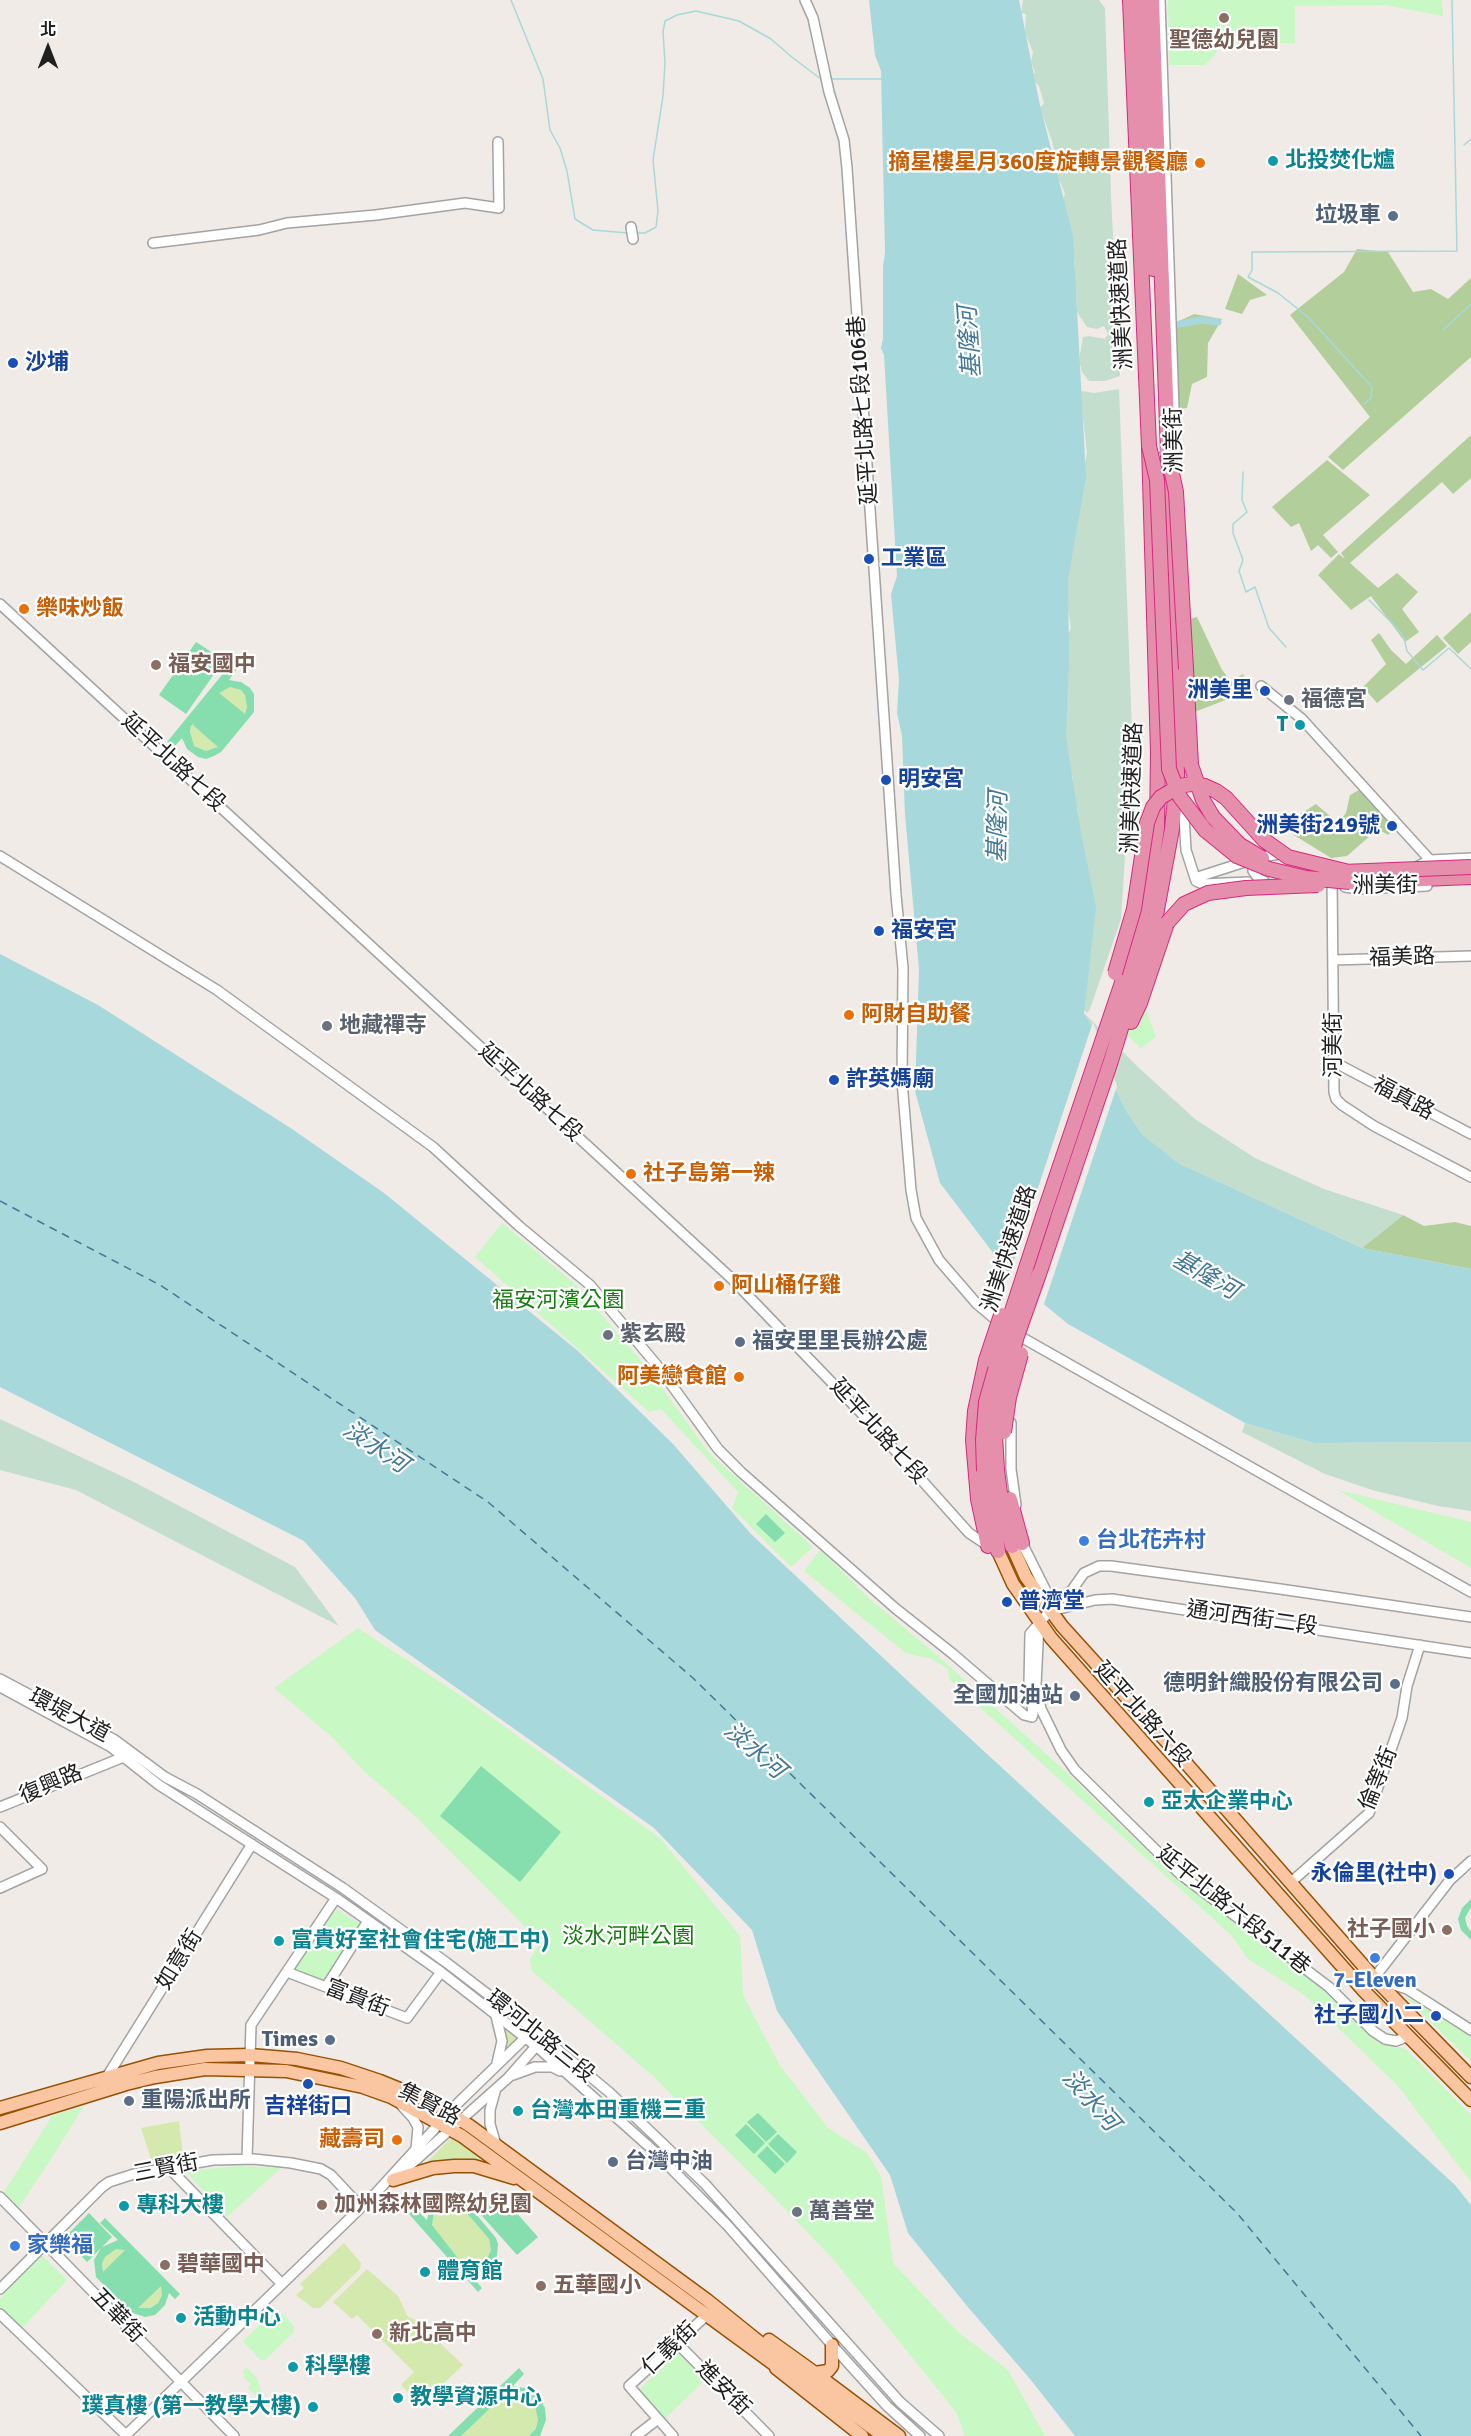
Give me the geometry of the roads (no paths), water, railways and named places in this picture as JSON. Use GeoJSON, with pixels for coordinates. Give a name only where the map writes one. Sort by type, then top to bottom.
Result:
{"type":"FeatureCollection","features":[{"type":"Feature","properties":{"kind":"highway","name":"洲美快速道路"},"geometry":{"type":"LineString","coordinates":[[1005,1546],[990,1513],[990,1471],[983,1440],[986,1402],[1011,1314],[1131,956],[1148,889],[1157,828],[1158,752],[1149,446],[1130,0]]}},
{"type":"Feature","properties":{"kind":"highway"},"geometry":{"type":"LineString","coordinates":[[1141,0],[1150,245],[1155,309],[1164,361]]}},
{"type":"Feature","properties":{"kind":"highway","name":"洲美快速道路"},"geometry":{"type":"LineString","coordinates":[[990,1471],[1005,1429],[1009,1397],[1039,1296],[1039,1274],[1110,1065],[1161,892],[1172,829],[1176,788],[1177,709],[1152,0]]}},
{"type":"Feature","properties":{"kind":"highway"},"geometry":{"type":"LineString","coordinates":[[1145,334],[1150,245]]}},
{"type":"Feature","properties":{"kind":"highway"},"geometry":{"type":"LineString","coordinates":[[1149,446],[1157,480],[1169,769],[1180,797],[1205,830],[1237,856],[1269,869],[1306,878],[1471,877]]}},
{"type":"Feature","properties":{"kind":"highway"},"geometry":{"type":"LineString","coordinates":[[1167,450],[1176,492],[1189,747],[1191,765],[1203,800],[1213,817],[1240,845],[1268,861],[1304,872],[1350,877]]}},
{"type":"Feature","properties":{"kind":"highway"},"geometry":{"type":"LineString","coordinates":[[1084,1093],[1134,909],[1147,823],[1153,807],[1161,797],[1180,786],[1191,784],[1205,786],[1226,798],[1275,849],[1288,856],[1350,877]]}},
{"type":"Feature","properties":{"kind":"highway"},"geometry":{"type":"LineString","coordinates":[[1110,1065],[1140,1003],[1167,923],[1184,904],[1194,898],[1221,891],[1471,867]]}},
{"type":"Feature","properties":{"kind":"highway"},"geometry":{"type":"LineString","coordinates":[[990,1471],[1011,1507],[1005,1546]]}},
{"type":"Feature","properties":{"kind":"main road","name":"延平北路七段"},"geometry":{"type":"LineString","coordinates":[[1005,1546],[1051,1611]]}},
{"type":"Feature","properties":{"kind":"main road","name":"延平北路七段"},"geometry":{"type":"LineString","coordinates":[[1005,1546],[1013,1584],[1039,1624]]}},
{"type":"Feature","properties":{"kind":"main road","name":"延平北路六段"},"geometry":{"type":"LineString","coordinates":[[1051,1611],[1375,1980]]}},
{"type":"Feature","properties":{"kind":"main road","name":"延平北路六段"},"geometry":{"type":"LineString","coordinates":[[1039,1624],[1364,1991]]}},
{"type":"Feature","properties":{"kind":"main road"},"geometry":{"type":"LineString","coordinates":[[1375,1980],[1471,2078]]}},
{"type":"Feature","properties":{"kind":"main road"},"geometry":{"type":"LineString","coordinates":[[1364,1991],[1471,2100]]}},
{"type":"Feature","properties":{"kind":"main road"},"geometry":{"type":"LineString","coordinates":[[1364,1991],[1378,1992],[1387,1997],[1471,2085]]}},
{"type":"Feature","properties":{"kind":"main road","name":"集賢路"},"geometry":{"type":"LineString","coordinates":[[0,2108],[108,2075],[158,2063],[207,2056],[250,2055],[297,2059],[341,2068],[434,2103],[462,2120],[708,2300],[786,2369]]}},
{"type":"Feature","properties":{"kind":"main road","name":"集賢路"},"geometry":{"type":"LineString","coordinates":[[0,2123],[155,2077],[204,2069],[249,2068],[314,2075],[363,2086],[391,2097],[446,2126],[529,2184],[759,2353],[862,2436]]}},
{"type":"Feature","properties":{"kind":"main road"},"geometry":{"type":"LineString","coordinates":[[0,2131],[20,2116]]}},
{"type":"Feature","properties":{"kind":"main road"},"geometry":{"type":"LineString","coordinates":[[393,2180],[433,2168],[474,2166],[529,2184]]}},
{"type":"Feature","properties":{"kind":"main road"},"geometry":{"type":"LineString","coordinates":[[708,2300],[815,2373],[899,2436]]}},
{"type":"Feature","properties":{"kind":"main road"},"geometry":{"type":"LineString","coordinates":[[815,2373],[828,2371],[832,2366],[832,2345]]}},
{"type":"Feature","properties":{"kind":"main road","name":"集賢路"},"geometry":{"type":"LineString","coordinates":[[759,2353],[786,2369]]}},
{"type":"Feature","properties":{"kind":"main road"},"geometry":{"type":"LineString","coordinates":[[786,2369],[883,2436]]}},
{"type":"Feature","properties":{"kind":"main road"},"geometry":{"type":"LineString","coordinates":[[841,2409],[871,2436]]}},
{"type":"Feature","properties":{"kind":"street","name":"延平北路七段106巷"},"geometry":{"type":"LineString","coordinates":[[807,0],[829,92],[844,140],[847,168],[903,968],[901,1046],[904,1128],[916,1218],[948,1271],[992,1319],[1029,1343],[1471,1592]]}},
{"type":"Feature","properties":{"kind":"street","name":"洲美街"},"geometry":{"type":"LineString","coordinates":[[1160,0],[1175,411],[1183,825],[1186,850],[1195,879],[1197,883],[1203,884],[1314,880],[1358,889],[1471,884]]}},
{"type":"Feature","properties":{"kind":"street"},"geometry":{"type":"LineString","coordinates":[[153,243],[259,230],[286,223],[376,215],[465,203],[499,208],[498,142]]}},
{"type":"Feature","properties":{"kind":"street","name":"延平北路七段"},"geometry":{"type":"LineString","coordinates":[[0,604],[731,1278],[867,1419],[969,1533],[1005,1546]]}},
{"type":"Feature","properties":{"kind":"street","name":"洲美街"},"geometry":{"type":"LineString","coordinates":[[1261,686],[1302,718],[1430,860]]}},
{"type":"Feature","properties":{"kind":"street","name":"洲美街"},"geometry":{"type":"LineString","coordinates":[[1195,879],[1257,858],[1288,853],[1306,858],[1332,870],[1358,874],[1401,872],[1430,860],[1471,858]]}},
{"type":"Feature","properties":{"kind":"street"},"geometry":{"type":"LineString","coordinates":[[0,856],[217,990],[433,1147],[497,1207],[590,1285],[641,1344],[718,1449],[741,1472],[894,1608],[1028,1717],[1033,1714],[1029,1683],[1030,1634],[1060,1599],[1072,1590],[1083,1573],[1090,1569],[1111,1566],[1471,1617]]}},
{"type":"Feature","properties":{"kind":"street"},"geometry":{"type":"LineString","coordinates":[[1257,858],[1254,861],[1252,872],[1258,879],[1264,881]]}},
{"type":"Feature","properties":{"kind":"street","name":"河美街"},"geometry":{"type":"LineString","coordinates":[[1332,870],[1334,1092],[1336,1099],[1342,1106],[1374,1126],[1471,1177]]}},
{"type":"Feature","properties":{"kind":"street","name":"福美路"},"geometry":{"type":"LineString","coordinates":[[1333,960],[1471,956]]}},
{"type":"Feature","properties":{"kind":"street","name":"福真路"},"geometry":{"type":"LineString","coordinates":[[1334,1062],[1471,1134]]}},
{"type":"Feature","properties":{"kind":"street"},"geometry":{"type":"LineString","coordinates":[[992,1319],[970,1405],[968,1440],[972,1497],[978,1528],[1005,1546],[1023,1530],[1013,1491],[1010,1441],[1015,1396],[1029,1343]]}},
{"type":"Feature","properties":{"kind":"street","name":"通河西街二段"},"geometry":{"type":"LineString","coordinates":[[1051,1611],[1095,1600],[1112,1599],[1471,1653]]}},
{"type":"Feature","properties":{"kind":"street","name":"延平北路六段511巷"},"geometry":{"type":"LineString","coordinates":[[1039,1624],[1036,1685],[1041,1709],[1061,1750],[1075,1770],[1180,1874],[1329,1987],[1373,2031],[1385,2039],[1396,2041],[1409,2036]]}},
{"type":"Feature","properties":{"kind":"street","name":"倫等街"},"geometry":{"type":"LineString","coordinates":[[1290,1883],[1369,1813],[1402,1718],[1407,1686],[1420,1645]]}},
{"type":"Feature","properties":{"kind":"street","name":"環堤大道"},"geometry":{"type":"LineString","coordinates":[[0,1679],[115,1740],[136,1755]]}},
{"type":"Feature","properties":{"kind":"street","name":"環堤大道"},"geometry":{"type":"LineString","coordinates":[[0,1688],[111,1747],[121,1756]]}},
{"type":"Feature","properties":{"kind":"street","name":"復興路"},"geometry":{"type":"LineString","coordinates":[[0,1807],[121,1756],[136,1755]]}},
{"type":"Feature","properties":{"kind":"street","name":"環河北路三段"},"geometry":{"type":"LineString","coordinates":[[136,1755],[165,1777],[228,1814],[343,1888],[447,1963],[533,2029],[609,2092],[705,2184],[900,2402],[939,2436]]}},
{"type":"Feature","properties":{"kind":"street","name":"環河北路三段"},"geometry":{"type":"LineString","coordinates":[[121,1756],[159,1785],[336,1898],[441,1972],[536,2046],[654,2151],[728,2226],[887,2406],[920,2436]]}},
{"type":"Feature","properties":{"kind":"street"},"geometry":{"type":"LineString","coordinates":[[222,1825],[228,1814]]}},
{"type":"Feature","properties":{"kind":"street"},"geometry":{"type":"LineString","coordinates":[[0,1827],[42,1869],[0,1888]]}},
{"type":"Feature","properties":{"kind":"street","name":"如意街"},"geometry":{"type":"LineString","coordinates":[[108,2075],[252,1844]]}},
{"type":"Feature","properties":{"kind":"street"},"geometry":{"type":"LineString","coordinates":[[1364,1991],[1375,1980],[1450,1880],[1471,1861]]}},
{"type":"Feature","properties":{"kind":"street"},"geometry":{"type":"LineString","coordinates":[[247,2158],[251,2025],[336,1898]]}},
{"type":"Feature","properties":{"kind":"street"},"geometry":{"type":"LineString","coordinates":[[326,1987],[368,1921]]}},
{"type":"Feature","properties":{"kind":"street","name":"富貴街"},"geometry":{"type":"LineString","coordinates":[[287,1972],[407,2018],[441,1972]]}},
{"type":"Feature","properties":{"kind":"street"},"geometry":{"type":"LineString","coordinates":[[1375,1980],[1407,1989],[1471,2030]]}},
{"type":"Feature","properties":{"kind":"street"},"geometry":{"type":"LineString","coordinates":[[496,2016],[502,2041],[496,2068]]}},
{"type":"Feature","properties":{"kind":"street"},"geometry":{"type":"LineString","coordinates":[[375,2194],[393,2180],[446,2126],[450,2112],[533,2029]]}},
{"type":"Feature","properties":{"kind":"street"},"geometry":{"type":"LineString","coordinates":[[0,2314],[126,2436],[375,2194],[416,2149],[446,2126],[462,2120],[508,2078],[543,2038]]}},
{"type":"Feature","properties":{"kind":"street"},"geometry":{"type":"LineString","coordinates":[[508,2078],[535,2067],[552,2067],[565,2072]]}},
{"type":"Feature","properties":{"kind":"street"},"geometry":{"type":"LineString","coordinates":[[495,2090],[490,2110],[490,2124],[496,2145]]}},
{"type":"Feature","properties":{"kind":"street"},"geometry":{"type":"LineString","coordinates":[[391,2097],[408,2112],[416,2123],[418,2138],[416,2149]]}},
{"type":"Feature","properties":{"kind":"street","name":"三賢街"},"geometry":{"type":"LineString","coordinates":[[0,2289],[109,2182],[168,2167],[213,2160],[247,2158],[321,2169],[331,2175],[361,2207]]}},
{"type":"Feature","properties":{"kind":"street"},"geometry":{"type":"LineString","coordinates":[[168,2167],[282,2284]]}},
{"type":"Feature","properties":{"kind":"street","name":"五華街"},"geometry":{"type":"LineString","coordinates":[[0,2197],[234,2436]]}},
{"type":"Feature","properties":{"kind":"street","name":"仁義街"},"geometry":{"type":"LineString","coordinates":[[674,2436],[629,2386],[707,2315]]}},
{"type":"Feature","properties":{"kind":"street","name":"進安街"},"geometry":{"type":"LineString","coordinates":[[677,2343],[769,2436]]}},
{"type":"Feature","properties":{"kind":"street"},"geometry":{"type":"LineString","coordinates":[[636,2436],[658,2419]]}},
{"type":"Feature","properties":{"kind":"water","name":"基隆河"},"geometry":{"type":"Polygon","coordinates":[[[869,0],[1019,0],[1039,101],[1073,236],[1086,477],[1068,579],[1069,659],[1066,737],[1081,833],[1096,907],[1084,1013],[1093,1028],[1108,1074],[1127,1112],[1142,1134],[1178,1163],[1362,1248],[1471,1269],[1471,1442],[1314,1443],[1245,1423],[1068,1324],[1013,1279],[940,1183],[915,1091],[919,969],[905,815],[902,736],[897,713],[899,680],[891,594],[897,576],[884,355],[881,348],[885,253],[881,71],[875,55],[869,0]]]}},
{"type":"Feature","properties":{"kind":"water","name":"淡水河"},"geometry":{"type":"Polygon","coordinates":[[[0,954],[98,1005],[292,1129],[384,1193],[578,1351],[673,1444],[751,1534],[1455,2185],[1471,2205],[1471,2436],[1075,2436],[908,2233],[890,2175],[777,2011],[752,1930],[654,1828],[375,1630],[355,1598],[304,1541],[0,1387],[0,954]]]}},
{"type":"Feature","properties":{"kind":"waterway"},"geometry":{"type":"LineString","coordinates":[[511,0],[543,79],[550,130],[560,148],[567,171],[575,219],[593,230],[628,233]]}},
{"type":"Feature","properties":{"kind":"waterway"},"geometry":{"type":"LineString","coordinates":[[1364,404],[1371,398],[1372,387],[1308,317],[1278,293],[1248,277],[1252,270],[1252,252],[1457,251],[1452,0]]}},
{"type":"Feature","properties":{"kind":"waterway"},"geometry":{"type":"LineString","coordinates":[[636,233],[645,233],[656,227],[658,211],[653,160],[663,96],[665,21],[677,15],[696,11],[739,21],[771,39],[793,58],[824,79]]}},
{"type":"Feature","properties":{"kind":"waterway"},"geometry":{"type":"LineString","coordinates":[[831,79],[881,79]]}},
{"type":"Feature","properties":{"kind":"waterway"},"geometry":{"type":"LineString","coordinates":[[1464,145],[1471,139]]}},
{"type":"Feature","properties":{"kind":"waterway"},"geometry":{"type":"LineString","coordinates":[[1443,330],[1471,304]]}},
{"type":"Feature","properties":{"kind":"waterway"},"geometry":{"type":"LineString","coordinates":[[1180,324],[1201,320],[1218,322]]}},
{"type":"Feature","properties":{"kind":"waterway"},"geometry":{"type":"LineString","coordinates":[[1243,472],[1242,500],[1247,512],[1233,524],[1233,533],[1243,560],[1239,571],[1246,592],[1255,587],[1269,628],[1286,647]]}},
{"type":"Feature","properties":{"kind":"waterway"},"geometry":{"type":"LineString","coordinates":[[1369,600],[1397,628],[1404,638],[1407,651],[1423,670],[1449,648],[1471,669]]}},
{"type":"Feature","properties":{"kind":"place","name":"聖德幼兒園"},"geometry":{"type":"Point","coordinates":[1224,18]}},
{"type":"Feature","properties":{"kind":"place","name":"北投焚化爐"},"geometry":{"type":"Point","coordinates":[1273,161]}},
{"type":"Feature","properties":{"kind":"place","name":"摘星樓星月360度旋轉景觀餐廳"},"geometry":{"type":"Point","coordinates":[1200,163]}},
{"type":"Feature","properties":{"kind":"place","name":"垃圾車"},"geometry":{"type":"Point","coordinates":[1393,216]}},
{"type":"Feature","properties":{"kind":"place","name":"沙埔"},"geometry":{"type":"Point","coordinates":[13,363]}},
{"type":"Feature","properties":{"kind":"place","name":"工業區"},"geometry":{"type":"Point","coordinates":[869,559]}},
{"type":"Feature","properties":{"kind":"place","name":"樂味炒飯"},"geometry":{"type":"Point","coordinates":[24,609]}},
{"type":"Feature","properties":{"kind":"place","name":"福安國中"},"geometry":{"type":"Point","coordinates":[156,665]}},
{"type":"Feature","properties":{"kind":"place","name":"洲美里"},"geometry":{"type":"Point","coordinates":[1265,691]}},
{"type":"Feature","properties":{"kind":"place","name":"福德宮"},"geometry":{"type":"Point","coordinates":[1289,700]}},
{"type":"Feature","properties":{"kind":"place","name":"T"},"geometry":{"type":"Point","coordinates":[1300,725]}},
{"type":"Feature","properties":{"kind":"place","name":"明安宮"},"geometry":{"type":"Point","coordinates":[886,780]}},
{"type":"Feature","properties":{"kind":"place","name":"洲美街219號"},"geometry":{"type":"Point","coordinates":[1392,826]}},
{"type":"Feature","properties":{"kind":"place","name":"福安宮"},"geometry":{"type":"Point","coordinates":[879,931]}},
{"type":"Feature","properties":{"kind":"place","name":"阿財自助餐"},"geometry":{"type":"Point","coordinates":[849,1015]}},
{"type":"Feature","properties":{"kind":"place","name":"地藏禪寺"},"geometry":{"type":"Point","coordinates":[327,1026]}},
{"type":"Feature","properties":{"kind":"place","name":"許英媽廟"},"geometry":{"type":"Point","coordinates":[834,1080]}},
{"type":"Feature","properties":{"kind":"place","name":"社子島第一辣"},"geometry":{"type":"Point","coordinates":[631,1174]}},
{"type":"Feature","properties":{"kind":"place","name":"阿山桶仔雞"},"geometry":{"type":"Point","coordinates":[719,1286]}},
{"type":"Feature","properties":{"kind":"place","name":"紫玄殿"},"geometry":{"type":"Point","coordinates":[608,1335]}},
{"type":"Feature","properties":{"kind":"place","name":"福安里里長辦公處"},"geometry":{"type":"Point","coordinates":[740,1342]}},
{"type":"Feature","properties":{"kind":"place","name":"阿美戀食館"},"geometry":{"type":"Point","coordinates":[739,1377]}},
{"type":"Feature","properties":{"kind":"place","name":"台北花卉村"},"geometry":{"type":"Point","coordinates":[1084,1541]}},
{"type":"Feature","properties":{"kind":"place","name":"普濟堂"},"geometry":{"type":"Point","coordinates":[1007,1602]}},
{"type":"Feature","properties":{"kind":"place","name":"德明針織股份有限公司"},"geometry":{"type":"Point","coordinates":[1395,1684]}},
{"type":"Feature","properties":{"kind":"place","name":"全國加油站"},"geometry":{"type":"Point","coordinates":[1075,1696]}},
{"type":"Feature","properties":{"kind":"place","name":"亞太企業中心"},"geometry":{"type":"Point","coordinates":[1149,1802]}},
{"type":"Feature","properties":{"kind":"place","name":"永倫里(社中)"},"geometry":{"type":"Point","coordinates":[1449,1874]}},
{"type":"Feature","properties":{"kind":"place","name":"社子國小"},"geometry":{"type":"Point","coordinates":[1447,1930]}},
{"type":"Feature","properties":{"kind":"place","name":"富貴好室社會住宅(施工中)"},"geometry":{"type":"Point","coordinates":[279,1941]}},
{"type":"Feature","properties":{"kind":"place","name":"7-Eleven"},"geometry":{"type":"Point","coordinates":[1375,1958]}},
{"type":"Feature","properties":{"kind":"place","name":"社子國小二"},"geometry":{"type":"Point","coordinates":[1436,2016]}},
{"type":"Feature","properties":{"kind":"place","name":"Times"},"geometry":{"type":"Point","coordinates":[330,2040]}},
{"type":"Feature","properties":{"kind":"place","name":"吉祥街口"},"geometry":{"type":"Point","coordinates":[308,2084]}},
{"type":"Feature","properties":{"kind":"place","name":"重陽派出所"},"geometry":{"type":"Point","coordinates":[129,2101]}},
{"type":"Feature","properties":{"kind":"place","name":"台灣本田重機三重"},"geometry":{"type":"Point","coordinates":[518,2111]}},
{"type":"Feature","properties":{"kind":"place","name":"藏壽司"},"geometry":{"type":"Point","coordinates":[397,2140]}},
{"type":"Feature","properties":{"kind":"place","name":"台灣中油"},"geometry":{"type":"Point","coordinates":[613,2162]}},
{"type":"Feature","properties":{"kind":"place","name":"加州森林國際幼兒園"},"geometry":{"type":"Point","coordinates":[322,2205]}},
{"type":"Feature","properties":{"kind":"place","name":"專科大樓"},"geometry":{"type":"Point","coordinates":[124,2206]}},
{"type":"Feature","properties":{"kind":"place","name":"萬善堂"},"geometry":{"type":"Point","coordinates":[797,2212]}},
{"type":"Feature","properties":{"kind":"place","name":"家樂福"},"geometry":{"type":"Point","coordinates":[15,2246]}},
{"type":"Feature","properties":{"kind":"place","name":"碧華國中"},"geometry":{"type":"Point","coordinates":[165,2265]}},
{"type":"Feature","properties":{"kind":"place","name":"體育館"},"geometry":{"type":"Point","coordinates":[425,2272]}},
{"type":"Feature","properties":{"kind":"place","name":"五華國小"},"geometry":{"type":"Point","coordinates":[541,2286]}},
{"type":"Feature","properties":{"kind":"place","name":"活動中心"},"geometry":{"type":"Point","coordinates":[181,2318]}},
{"type":"Feature","properties":{"kind":"place","name":"新北高中"},"geometry":{"type":"Point","coordinates":[377,2334]}},
{"type":"Feature","properties":{"kind":"place","name":"科學樓"},"geometry":{"type":"Point","coordinates":[293,2367]}},
{"type":"Feature","properties":{"kind":"place","name":"教學資源中心"},"geometry":{"type":"Point","coordinates":[398,2398]}},
{"type":"Feature","properties":{"kind":"place","name":"璞真樓 (第一教學大樓)"},"geometry":{"type":"Point","coordinates":[313,2407]}},
{"type":"Feature","properties":{"kind":"park label","name":"福安河濱公園"},"geometry":{"type":"Point","coordinates":[558,1301]}},
{"type":"Feature","properties":{"kind":"park label","name":"淡水河畔公園"},"geometry":{"type":"Point","coordinates":[628,1937]}}]}
